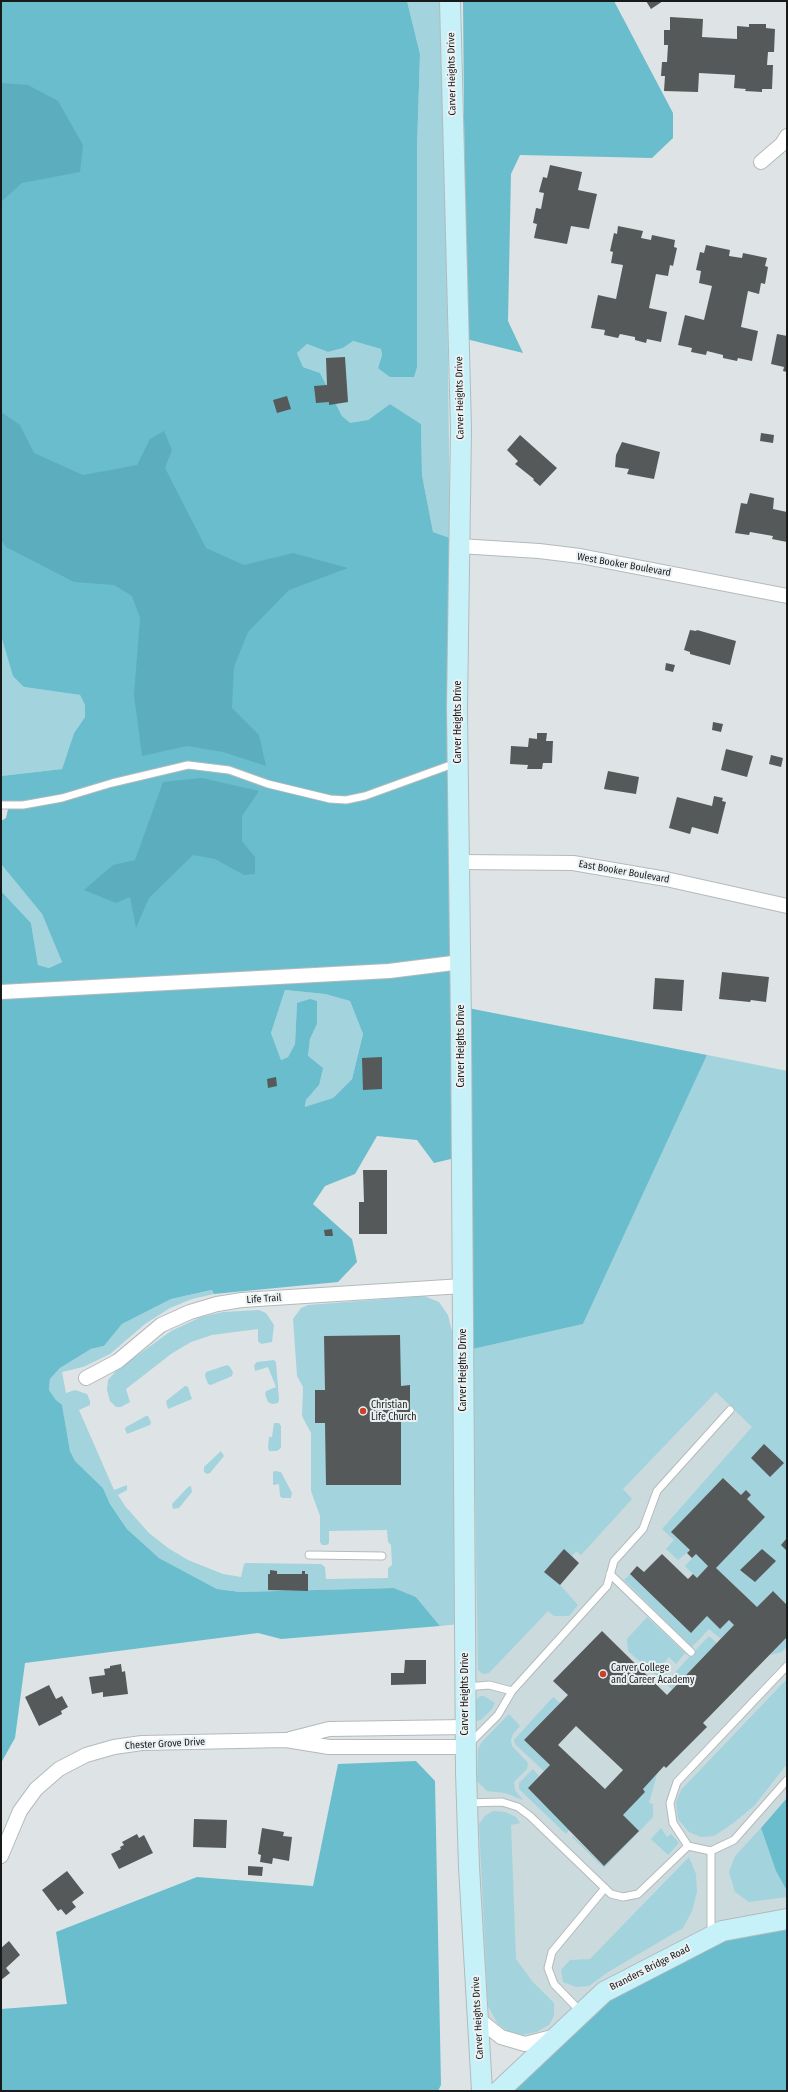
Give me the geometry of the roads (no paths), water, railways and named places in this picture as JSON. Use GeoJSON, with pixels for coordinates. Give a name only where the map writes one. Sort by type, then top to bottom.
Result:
{"type":"FeatureCollection","features":[{"type":"Feature","properties":{"kind":"street","name":"Carver Heights Drive"},"geometry":{"type":"LineString","coordinates":[[450,1],[461,429],[458,762],[465,1687],[467,1803],[482,2091]]}},
{"type":"Feature","properties":{"kind":"street"},"geometry":{"type":"LineString","coordinates":[[761,162],[782,144],[787,136]]}},
{"type":"Feature","properties":{"kind":"street","name":"West Booker Boulevard"},"geometry":{"type":"LineString","coordinates":[[459,546],[538,551],[580,556],[787,596]]}},
{"type":"Feature","properties":{"kind":"street","name":"East Booker Boulevard"},"geometry":{"type":"LineString","coordinates":[[459,862],[572,863],[666,879],[787,906]]}},
{"type":"Feature","properties":{"kind":"street"},"geometry":{"type":"LineString","coordinates":[[1,992],[388,971],[460,962]]}},
{"type":"Feature","properties":{"kind":"street","name":"Life Trail"},"geometry":{"type":"LineString","coordinates":[[86,1378],[118,1360],[161,1325],[190,1312],[216,1304],[242,1300],[463,1286]]}},
{"type":"Feature","properties":{"kind":"street","name":"Chester Grove Drive"},"geometry":{"type":"LineString","coordinates":[[286,1740],[329,1728],[466,1727]]}},
{"type":"Feature","properties":{"kind":"street","name":"Chester Grove Drive"},"geometry":{"type":"LineString","coordinates":[[1,1856],[20,1811],[36,1789],[60,1770],[86,1755],[114,1747],[142,1743],[286,1740],[329,1747],[466,1747]]}},
{"type":"Feature","properties":{"kind":"street","name":"Branders Bridge Road"},"geometry":{"type":"LineString","coordinates":[[499,2091],[604,1992],[722,1931],[787,1919]]}},
{"type":"Feature","properties":{"kind":"street"},"geometry":{"type":"LineString","coordinates":[[477,2018],[501,2037],[525,2044],[557,2036]]}},
{"type":"Feature","properties":{"kind":"lane"},"geometry":{"type":"LineString","coordinates":[[1,805],[23,805],[62,798],[140,776],[188,765],[229,770],[268,784],[330,799],[346,800],[365,796],[458,762]]}},
{"type":"Feature","properties":{"kind":"lane"},"geometry":{"type":"LineString","coordinates":[[466,1747],[498,1715],[512,1691],[607,1586],[614,1561],[642,1529],[657,1491],[730,1410]]}},
{"type":"Feature","properties":{"kind":"lane"},"geometry":{"type":"LineString","coordinates":[[309,1555],[382,1556]]}},
{"type":"Feature","properties":{"kind":"lane"},"geometry":{"type":"LineString","coordinates":[[610,1574],[691,1652]]}},
{"type":"Feature","properties":{"kind":"lane"},"geometry":{"type":"LineString","coordinates":[[787,1666],[677,1782],[670,1803],[673,1823],[688,1846],[711,1851],[734,1840],[787,1780]]}},
{"type":"Feature","properties":{"kind":"lane"},"geometry":{"type":"LineString","coordinates":[[465,1687],[489,1685],[512,1691]]}},
{"type":"Feature","properties":{"kind":"lane"},"geometry":{"type":"LineString","coordinates":[[467,1803],[502,1802],[518,1807],[530,1816],[611,1894],[623,1897],[638,1894],[688,1846]]}},
{"type":"Feature","properties":{"kind":"lane"},"geometry":{"type":"LineString","coordinates":[[711,1851],[712,1937]]}},
{"type":"Feature","properties":{"kind":"lane"},"geometry":{"type":"LineString","coordinates":[[581,2013],[554,1984],[548,1968],[552,1952],[605,1888]]}},
{"type":"Feature","properties":{"kind":"place","name":"Christian Life Church"},"geometry":{"type":"Point","coordinates":[363,1411]}},
{"type":"Feature","properties":{"kind":"place","name":"Carver College and Career Academy"},"geometry":{"type":"Point","coordinates":[603,1674]}}]}
